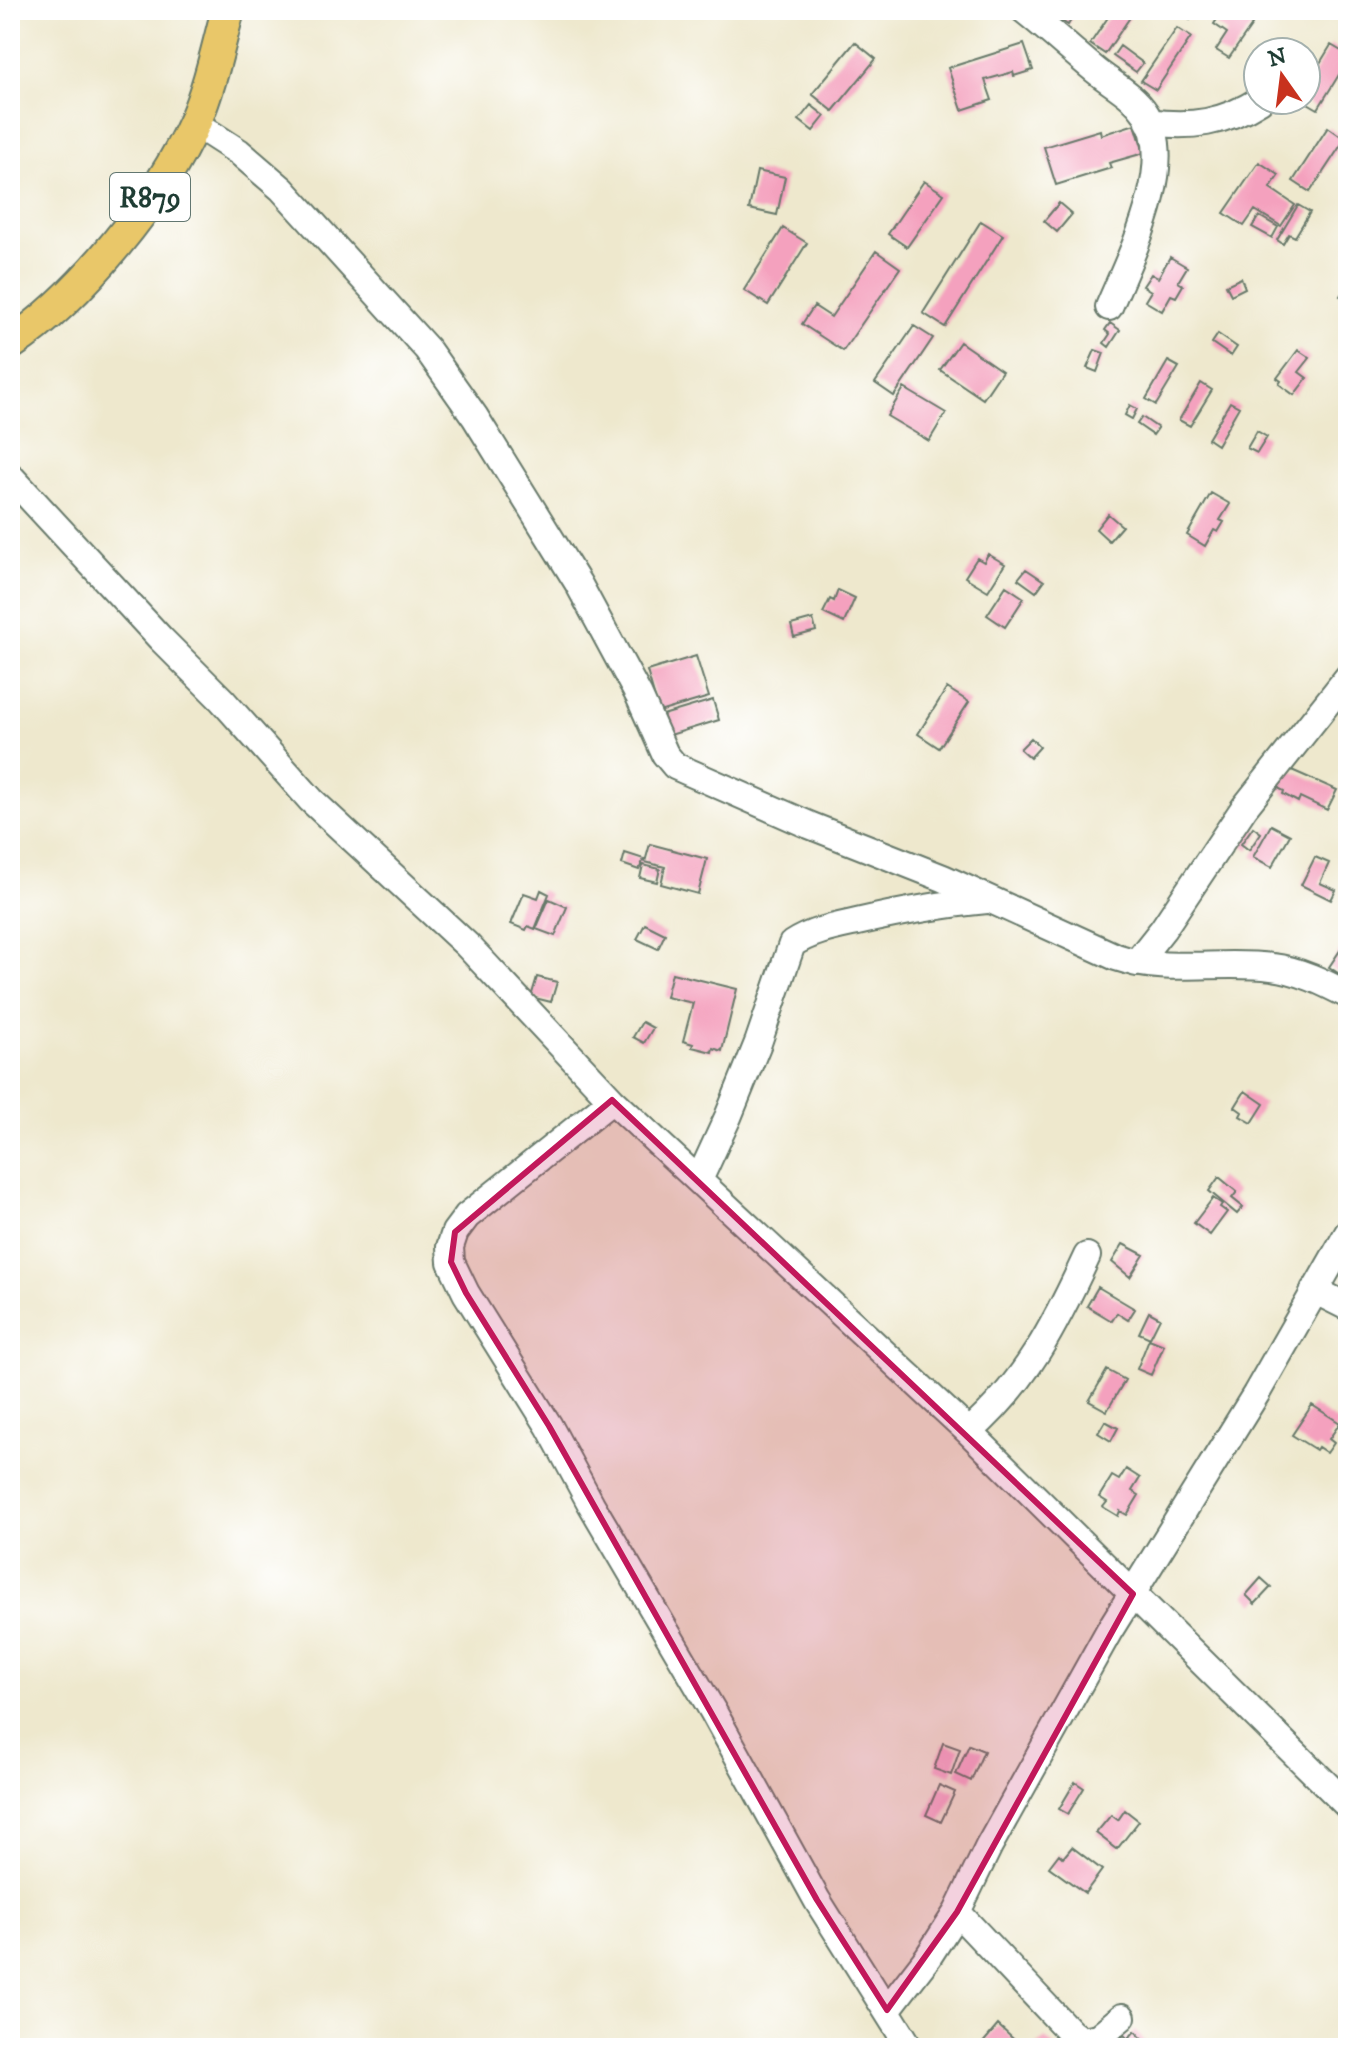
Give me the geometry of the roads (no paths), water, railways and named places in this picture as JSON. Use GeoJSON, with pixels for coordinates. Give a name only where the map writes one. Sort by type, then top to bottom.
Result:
{"type":"FeatureCollection","features":[{"type":"Feature","properties":{"kind":"main road","name":"R879"},"geometry":{"type":"LineString","coordinates":[[10,344],[30,331],[100,264],[154,193],[194,123],[228,10]]}},
{"type":"Feature","properties":{"kind":"street"},"geometry":{"type":"LineString","coordinates":[[1024,10],[1135,100],[1149,122],[1157,144],[1149,204],[1109,307]]}},
{"type":"Feature","properties":{"kind":"street"},"geometry":{"type":"LineString","coordinates":[[1149,122],[1199,125],[1242,112]]}},
{"type":"Feature","properties":{"kind":"street"},"geometry":{"type":"LineString","coordinates":[[194,123],[239,152],[282,189],[427,349],[475,417],[578,583],[639,696],[665,754],[675,766],[809,825],[943,878],[1116,957],[1136,963],[1274,967],[1327,984],[1348,995]]}},
{"type":"Feature","properties":{"kind":"street"},"geometry":{"type":"LineString","coordinates":[[10,476],[222,700],[311,800],[467,945],[612,1100],[969,1432],[1348,1806]]}},
{"type":"Feature","properties":{"kind":"street"},"geometry":{"type":"LineString","coordinates":[[1136,963],[1163,929],[1244,808],[1348,677]]}},
{"type":"Feature","properties":{"kind":"street"},"geometry":{"type":"LineString","coordinates":[[699,1180],[758,1043],[792,944],[805,935],[886,915],[950,903],[987,900]]}},
{"type":"Feature","properties":{"kind":"street"},"geometry":{"type":"LineString","coordinates":[[612,1100],[467,1216],[455,1232],[450,1247],[451,1262],[466,1293],[549,1426],[591,1504],[714,1713],[817,1900],[910,2048]]}},
{"type":"Feature","properties":{"kind":"street"},"geometry":{"type":"LineString","coordinates":[[887,2010],[928,1957],[957,1912],[989,1846],[1109,1631],[1256,1394],[1348,1233]]}},
{"type":"Feature","properties":{"kind":"street"},"geometry":{"type":"LineString","coordinates":[[969,1432],[1005,1397],[1031,1364],[1053,1329],[1087,1256]]}},
{"type":"Feature","properties":{"kind":"street"},"geometry":{"type":"LineString","coordinates":[[1314,1290],[1348,1307]]}},
{"type":"Feature","properties":{"kind":"street"},"geometry":{"type":"LineString","coordinates":[[957,1912],[1004,1964],[1081,2040],[1098,2037],[1122,2017]]}}]}
